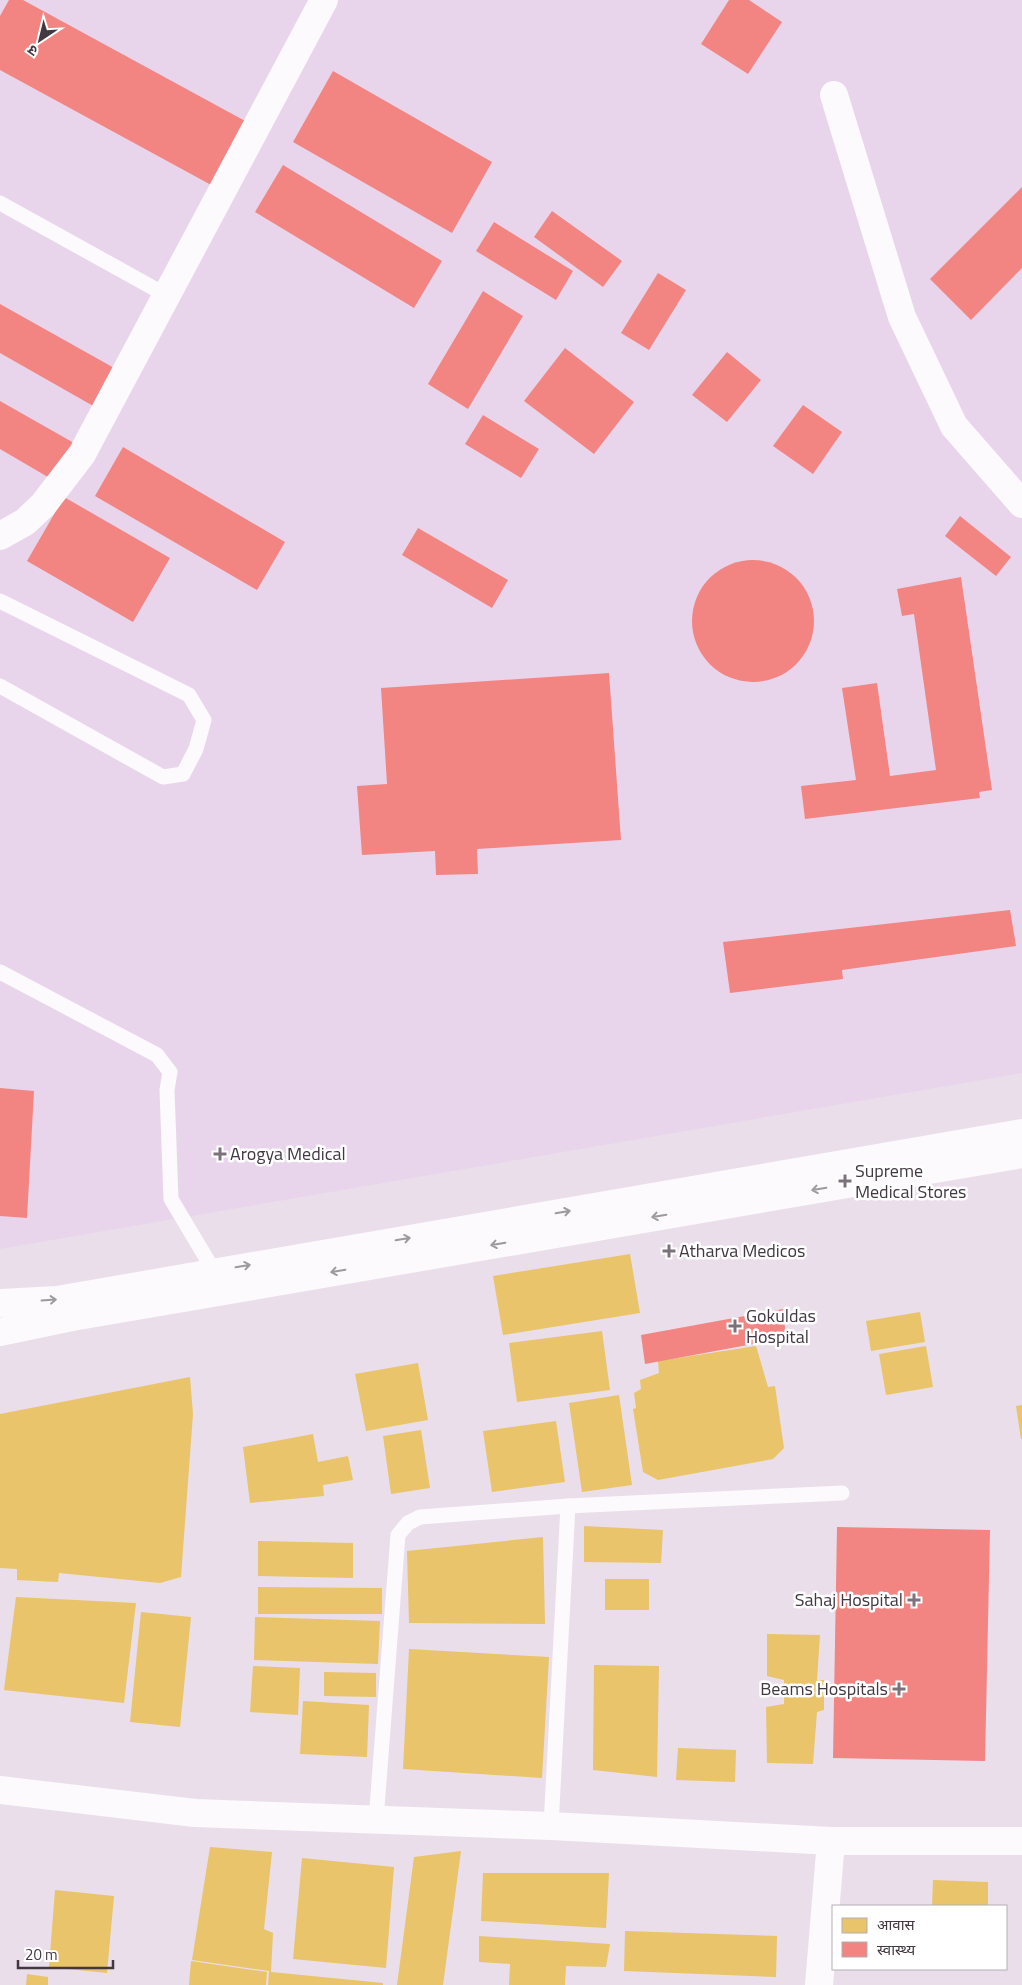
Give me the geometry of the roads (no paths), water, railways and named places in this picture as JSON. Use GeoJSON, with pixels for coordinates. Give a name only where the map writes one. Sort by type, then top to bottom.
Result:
{"type":"FeatureCollection","features":[{"type":"Feature","properties":{"kind":"street"},"geometry":{"type":"LineString","coordinates":[[0,536],[25,522],[43,505],[82,454],[324,0]]}},
{"type":"Feature","properties":{"kind":"street"},"geometry":{"type":"LineString","coordinates":[[834,95],[902,317],[954,426],[1022,504]]}},
{"type":"Feature","properties":{"kind":"street"},"geometry":{"type":"LineString","coordinates":[[0,1303],[57,1300],[214,1271],[1022,1134]]}},
{"type":"Feature","properties":{"kind":"street"},"geometry":{"type":"LineString","coordinates":[[0,1332],[72,1317],[1022,1154]]}},
{"type":"Feature","properties":{"kind":"street"},"geometry":{"type":"LineString","coordinates":[[0,1790],[195,1813],[551,1826],[831,1841],[1022,1841]]}},
{"type":"Feature","properties":{"kind":"street"},"geometry":{"type":"LineString","coordinates":[[819,1985],[831,1841]]}},
{"type":"Feature","properties":{"kind":"lane"},"geometry":{"type":"LineString","coordinates":[[0,203],[166,295]]}},
{"type":"Feature","properties":{"kind":"lane"},"geometry":{"type":"LineString","coordinates":[[0,601],[189,695],[204,720],[196,750],[183,774],[164,777],[0,686]]}},
{"type":"Feature","properties":{"kind":"lane"},"geometry":{"type":"LineString","coordinates":[[0,972],[157,1055],[170,1072],[167,1090],[171,1199],[214,1271]]}},
{"type":"Feature","properties":{"kind":"lane"},"geometry":{"type":"LineString","coordinates":[[376,1820],[398,1535],[408,1523],[420,1517],[568,1506],[842,1493]]}},
{"type":"Feature","properties":{"kind":"lane"},"geometry":{"type":"LineString","coordinates":[[551,1826],[568,1506]]}},
{"type":"Feature","properties":{"kind":"place","name":"Arogya Medical"},"geometry":{"type":"Point","coordinates":[220,1154]}},
{"type":"Feature","properties":{"kind":"place","name":"Supreme Medical Stores"},"geometry":{"type":"Point","coordinates":[845,1181]}},
{"type":"Feature","properties":{"kind":"place","name":"Atharva Medicos"},"geometry":{"type":"Point","coordinates":[669,1251]}},
{"type":"Feature","properties":{"kind":"place","name":"Gokuldas Hospital"},"geometry":{"type":"Point","coordinates":[735,1326]}},
{"type":"Feature","properties":{"kind":"place","name":"Sahaj Hospital"},"geometry":{"type":"Point","coordinates":[914,1600]}},
{"type":"Feature","properties":{"kind":"place","name":"Beams Hospitals"},"geometry":{"type":"Point","coordinates":[899,1689]}}]}
